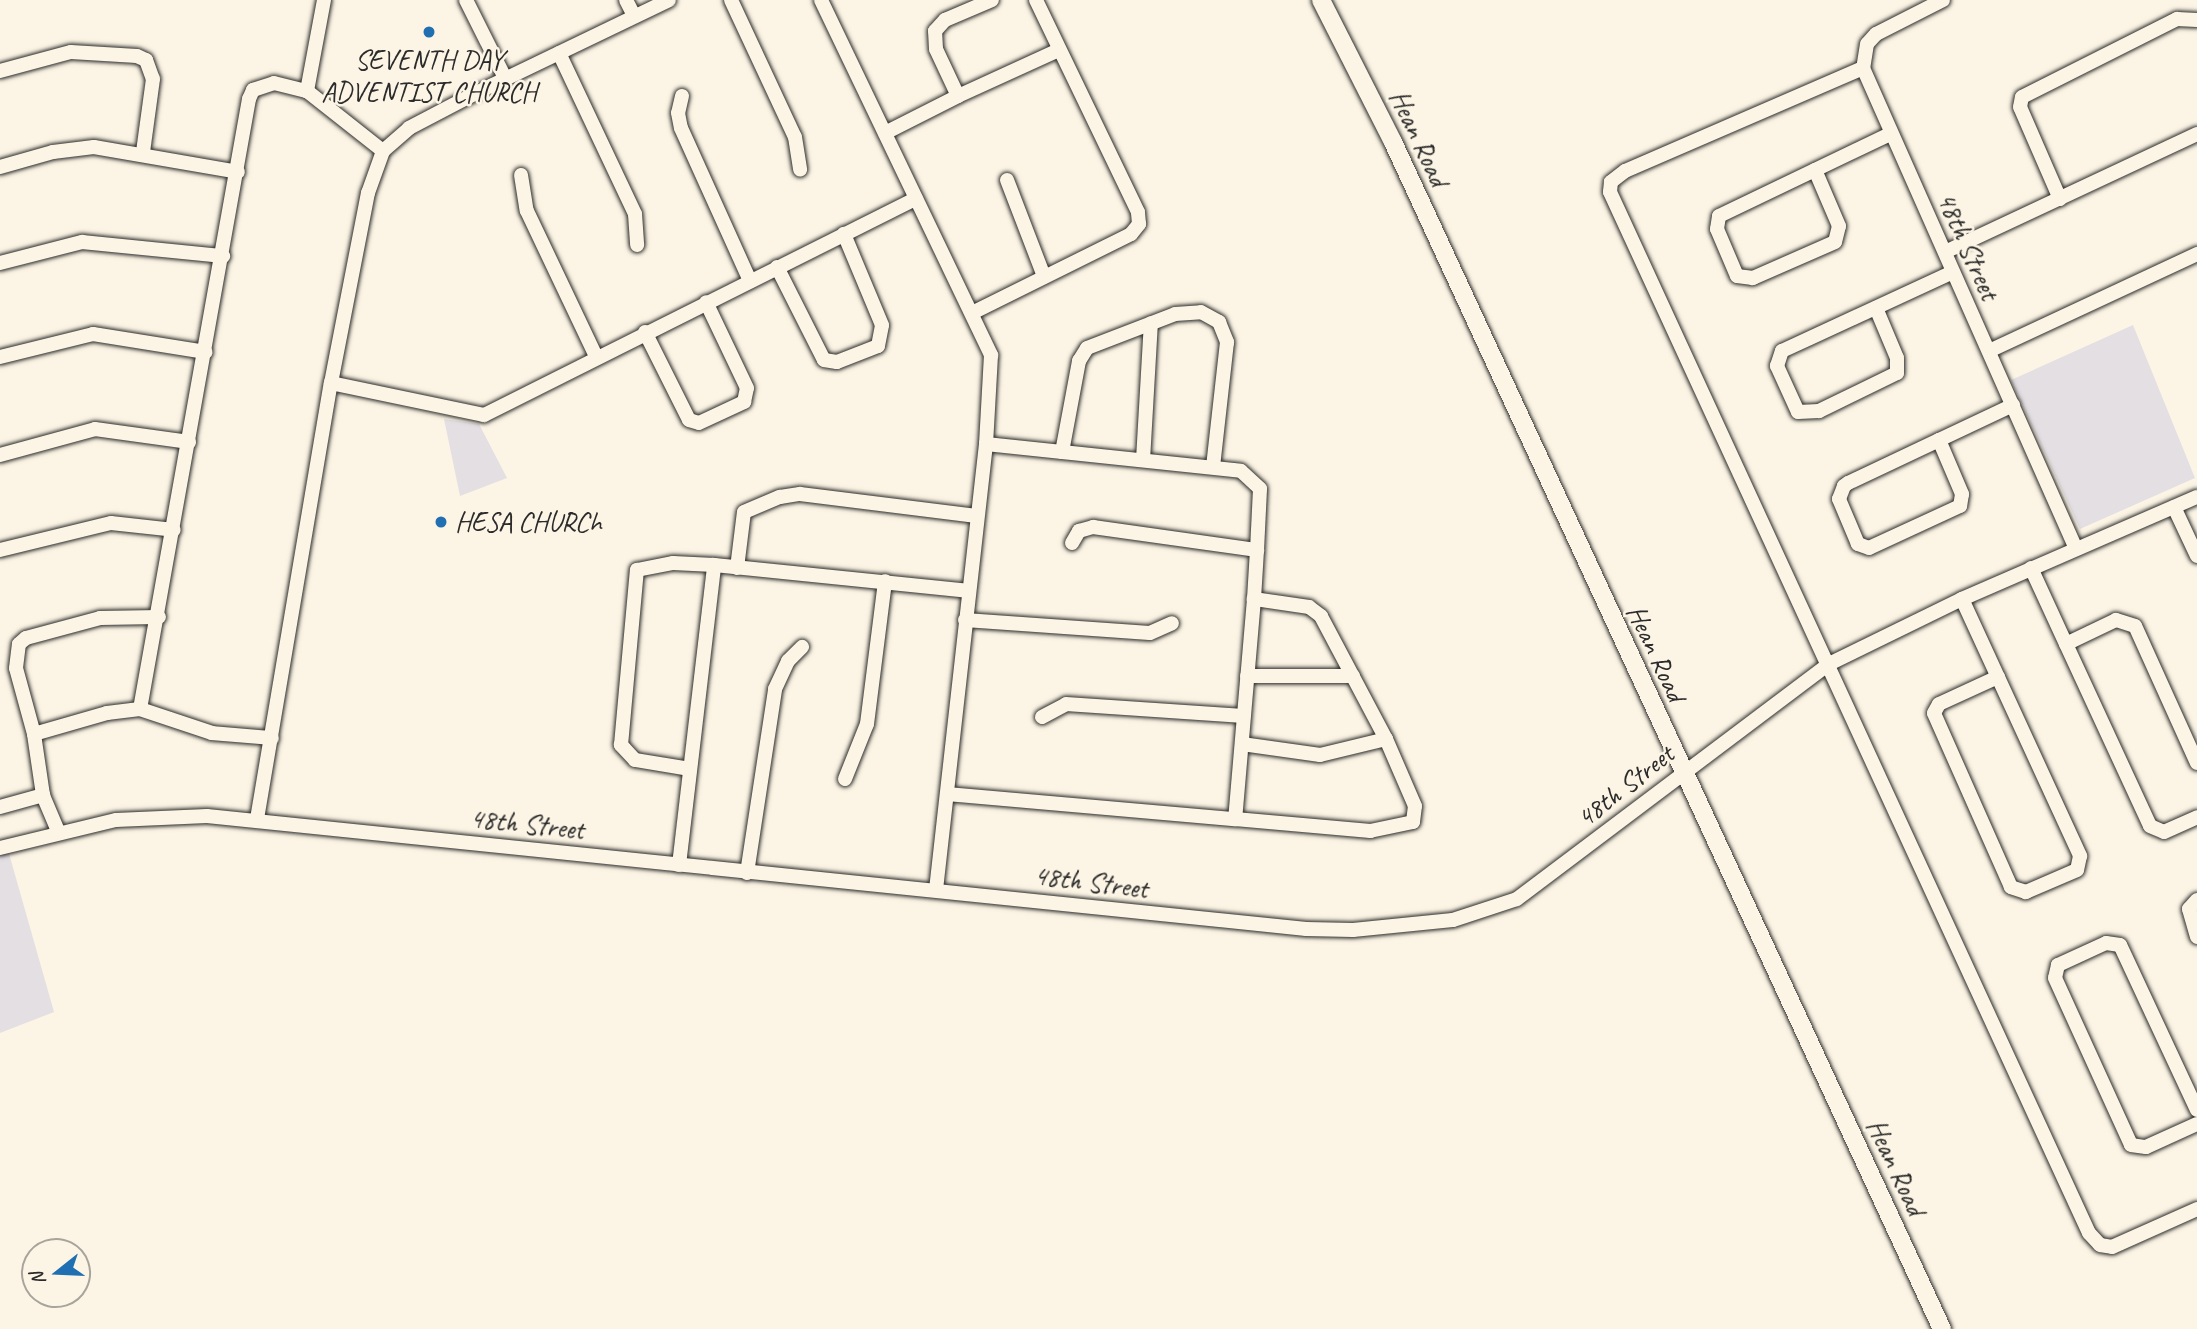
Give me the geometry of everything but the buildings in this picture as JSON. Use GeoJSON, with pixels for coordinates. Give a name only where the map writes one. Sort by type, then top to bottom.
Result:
{"type":"FeatureCollection","features":[{"type":"Feature","properties":{"kind":"street"},"geometry":{"type":"LineString","coordinates":[[307,91],[324,0]]}},
{"type":"Feature","properties":{"kind":"street"},"geometry":{"type":"LineString","coordinates":[[626,0],[634,16]]}},
{"type":"Feature","properties":{"kind":"street"},"geometry":{"type":"LineString","coordinates":[[257,819],[331,383],[368,193],[383,150],[409,128],[505,78],[669,0]]}},
{"type":"Feature","properties":{"kind":"street"},"geometry":{"type":"LineString","coordinates":[[732,0],[795,137],[800,170]]}},
{"type":"Feature","properties":{"kind":"street"},"geometry":{"type":"LineString","coordinates":[[821,0],[916,199],[974,312],[991,355],[986,444],[936,888]]}},
{"type":"Feature","properties":{"kind":"street"},"geometry":{"type":"LineString","coordinates":[[958,96],[936,49],[935,31],[945,20],[992,0]]}},
{"type":"Feature","properties":{"kind":"street"},"geometry":{"type":"LineString","coordinates":[[974,312],[1043,274],[1131,234],[1140,218],[1036,0]]}},
{"type":"Feature","properties":{"kind":"street","name":"Hean Road"},"geometry":{"type":"LineString","coordinates":[[1321,0],[1385,124],[1682,773],[1942,1329]]}},
{"type":"Feature","properties":{"kind":"street"},"geometry":{"type":"LineString","coordinates":[[1943,0],[1876,34],[1867,44],[1863,68],[1625,171],[1611,182],[1610,192],[2089,1233],[2100,1245],[2112,1247],[2197,1209]]}},
{"type":"Feature","properties":{"kind":"street"},"geometry":{"type":"LineString","coordinates":[[471,2],[505,78]]}},
{"type":"Feature","properties":{"kind":"street"},"geometry":{"type":"LineString","coordinates":[[2060,199],[2020,107],[2022,97],[2176,19],[2197,20]]}},
{"type":"Feature","properties":{"kind":"street"},"geometry":{"type":"LineString","coordinates":[[885,133],[1059,50]]}},
{"type":"Feature","properties":{"kind":"street"},"geometry":{"type":"LineString","coordinates":[[0,71],[71,52],[137,56],[146,60],[153,79],[143,152]]}},
{"type":"Feature","properties":{"kind":"street"},"geometry":{"type":"LineString","coordinates":[[559,53],[635,214],[637,245]]}},
{"type":"Feature","properties":{"kind":"street","name":"48th Street"},"geometry":{"type":"LineString","coordinates":[[1863,68],[2076,549]]}},
{"type":"Feature","properties":{"kind":"street"},"geometry":{"type":"LineString","coordinates":[[141,709],[238,172],[243,121],[253,90],[274,83],[307,91],[383,150]]}},
{"type":"Feature","properties":{"kind":"street"},"geometry":{"type":"LineString","coordinates":[[682,96],[678,113],[681,128],[750,281]]}},
{"type":"Feature","properties":{"kind":"street"},"geometry":{"type":"LineString","coordinates":[[1815,170],[1839,226],[1835,242],[1753,278],[1737,276],[1717,229],[1719,216],[1890,134]]}},
{"type":"Feature","properties":{"kind":"street"},"geometry":{"type":"LineString","coordinates":[[1945,252],[2197,134]]}},
{"type":"Feature","properties":{"kind":"street"},"geometry":{"type":"LineString","coordinates":[[0,167],[73,147],[143,152],[238,172]]}},
{"type":"Feature","properties":{"kind":"street"},"geometry":{"type":"LineString","coordinates":[[521,175],[527,211],[596,356]]}},
{"type":"Feature","properties":{"kind":"street"},"geometry":{"type":"LineString","coordinates":[[1007,180],[1043,274]]}},
{"type":"Feature","properties":{"kind":"street"},"geometry":{"type":"LineString","coordinates":[[331,383],[484,415],[596,356],[916,199]]}},
{"type":"Feature","properties":{"kind":"street"},"geometry":{"type":"LineString","coordinates":[[777,267],[824,360],[837,362],[878,346],[882,325],[844,234]]}},
{"type":"Feature","properties":{"kind":"street"},"geometry":{"type":"LineString","coordinates":[[0,263],[82,242],[223,256]]}},
{"type":"Feature","properties":{"kind":"street"},"geometry":{"type":"LineString","coordinates":[[1989,351],[2197,254]]}},
{"type":"Feature","properties":{"kind":"street"},"geometry":{"type":"LineString","coordinates":[[1876,308],[1897,358],[1897,373],[1819,411],[1798,412],[1777,357],[1790,346],[1953,272]]}},
{"type":"Feature","properties":{"kind":"street"},"geometry":{"type":"LineString","coordinates":[[645,332],[689,421],[699,423],[744,402],[747,388],[706,302]]}},
{"type":"Feature","properties":{"kind":"street"},"geometry":{"type":"LineString","coordinates":[[1062,452],[1083,353],[1095,343],[1175,314],[1201,312],[1212,316],[1227,342],[1213,466]]}},
{"type":"Feature","properties":{"kind":"street"},"geometry":{"type":"LineString","coordinates":[[1143,460],[1151,323]]}},
{"type":"Feature","properties":{"kind":"street"},"geometry":{"type":"LineString","coordinates":[[0,358],[93,334],[206,352]]}},
{"type":"Feature","properties":{"kind":"street"},"geometry":{"type":"LineString","coordinates":[[1939,440],[1962,494],[1959,506],[1869,548],[1858,544],[1839,499],[1844,486],[1939,440],[2013,405]]}},
{"type":"Feature","properties":{"kind":"street"},"geometry":{"type":"LineString","coordinates":[[0,455],[95,429],[189,442]]}},
{"type":"Feature","properties":{"kind":"street"},"geometry":{"type":"LineString","coordinates":[[986,444],[1213,466],[1241,471],[1260,489],[1236,819]]}},
{"type":"Feature","properties":{"kind":"street"},"geometry":{"type":"LineString","coordinates":[[737,568],[744,512],[780,497],[800,494],[977,516]]}},
{"type":"Feature","properties":{"kind":"street","name":"48th Street"},"geometry":{"type":"LineString","coordinates":[[0,848],[58,831],[142,817],[257,819],[747,873],[936,888],[1306,929],[1401,927],[1452,920],[1517,899],[1827,664],[1962,599],[2197,497]]}},
{"type":"Feature","properties":{"kind":"street"},"geometry":{"type":"LineString","coordinates":[[2174,507],[2197,556]]}},
{"type":"Feature","properties":{"kind":"street"},"geometry":{"type":"LineString","coordinates":[[0,550],[111,523],[174,530]]}},
{"type":"Feature","properties":{"kind":"street"},"geometry":{"type":"LineString","coordinates":[[1072,543],[1079,531],[1093,527],[1257,550]]}},
{"type":"Feature","properties":{"kind":"street"},"geometry":{"type":"LineString","coordinates":[[690,769],[635,760],[621,745],[637,570],[673,563],[714,565],[885,580],[968,591]]}},
{"type":"Feature","properties":{"kind":"street"},"geometry":{"type":"LineString","coordinates":[[678,865],[714,565]]}},
{"type":"Feature","properties":{"kind":"street"},"geometry":{"type":"LineString","coordinates":[[2031,568],[2150,826],[2164,831],[2197,817]]}},
{"type":"Feature","properties":{"kind":"street"},"geometry":{"type":"LineString","coordinates":[[845,779],[867,724],[885,580]]}},
{"type":"Feature","properties":{"kind":"street"},"geometry":{"type":"LineString","coordinates":[[947,794],[1370,831],[1413,822],[1415,806],[1386,739],[1316,611],[1254,599]]}},
{"type":"Feature","properties":{"kind":"street"},"geometry":{"type":"LineString","coordinates":[[1962,599],[1998,677],[2080,856],[2077,870],[2026,892],[2011,887],[1934,713],[1939,704],[1998,677]]}},
{"type":"Feature","properties":{"kind":"street"},"geometry":{"type":"LineString","coordinates":[[58,831],[43,795],[34,734],[16,668],[14,655],[19,644],[26,638],[100,618],[159,617]]}},
{"type":"Feature","properties":{"kind":"street"},"geometry":{"type":"LineString","coordinates":[[965,620],[1150,633],[1172,623]]}},
{"type":"Feature","properties":{"kind":"street"},"geometry":{"type":"LineString","coordinates":[[2066,644],[2116,620],[2134,626],[2197,763]]}},
{"type":"Feature","properties":{"kind":"street"},"geometry":{"type":"LineString","coordinates":[[747,873],[775,689],[788,661],[802,647]]}},
{"type":"Feature","properties":{"kind":"street"},"geometry":{"type":"LineString","coordinates":[[1247,676],[1353,676]]}},
{"type":"Feature","properties":{"kind":"street"},"geometry":{"type":"LineString","coordinates":[[1042,717],[1066,704],[1244,716]]}},
{"type":"Feature","properties":{"kind":"street"},"geometry":{"type":"LineString","coordinates":[[34,734],[107,713],[141,709],[212,733],[272,738]]}},
{"type":"Feature","properties":{"kind":"street"},"geometry":{"type":"LineString","coordinates":[[1242,744],[1320,755],[1386,739]]}},
{"type":"Feature","properties":{"kind":"street"},"geometry":{"type":"LineString","coordinates":[[0,807],[43,795]]}},
{"type":"Feature","properties":{"kind":"street"},"geometry":{"type":"LineString","coordinates":[[2197,900],[2189,909],[2197,937]]}},
{"type":"Feature","properties":{"kind":"street"},"geometry":{"type":"LineString","coordinates":[[2197,1110],[2119,946],[2106,943],[2058,965],[2056,978],[2132,1146],[2146,1147],[2197,1124]]}},
{"type":"Feature","properties":{"kind":"shaded area"},"geometry":{"type":"Polygon","coordinates":[[[2133,325],[2195,478],[2080,529],[2011,380],[2133,325]]]}},
{"type":"Feature","properties":{"kind":"shaded area"},"geometry":{"type":"Polygon","coordinates":[[[444,419],[479,424],[507,478],[460,496],[444,419]]]}},
{"type":"Feature","properties":{"kind":"shaded area"},"geometry":{"type":"Polygon","coordinates":[[[8,850],[54,1012],[0,1033],[0,853],[8,850]]]}},
{"type":"Feature","properties":{"kind":"place","name":"SEVENTH DAY ADVENTIST CHURCH"},"geometry":{"type":"Point","coordinates":[429,32]}},
{"type":"Feature","properties":{"kind":"place","name":"HESA CHURCh"},"geometry":{"type":"Point","coordinates":[441,522]}}]}
